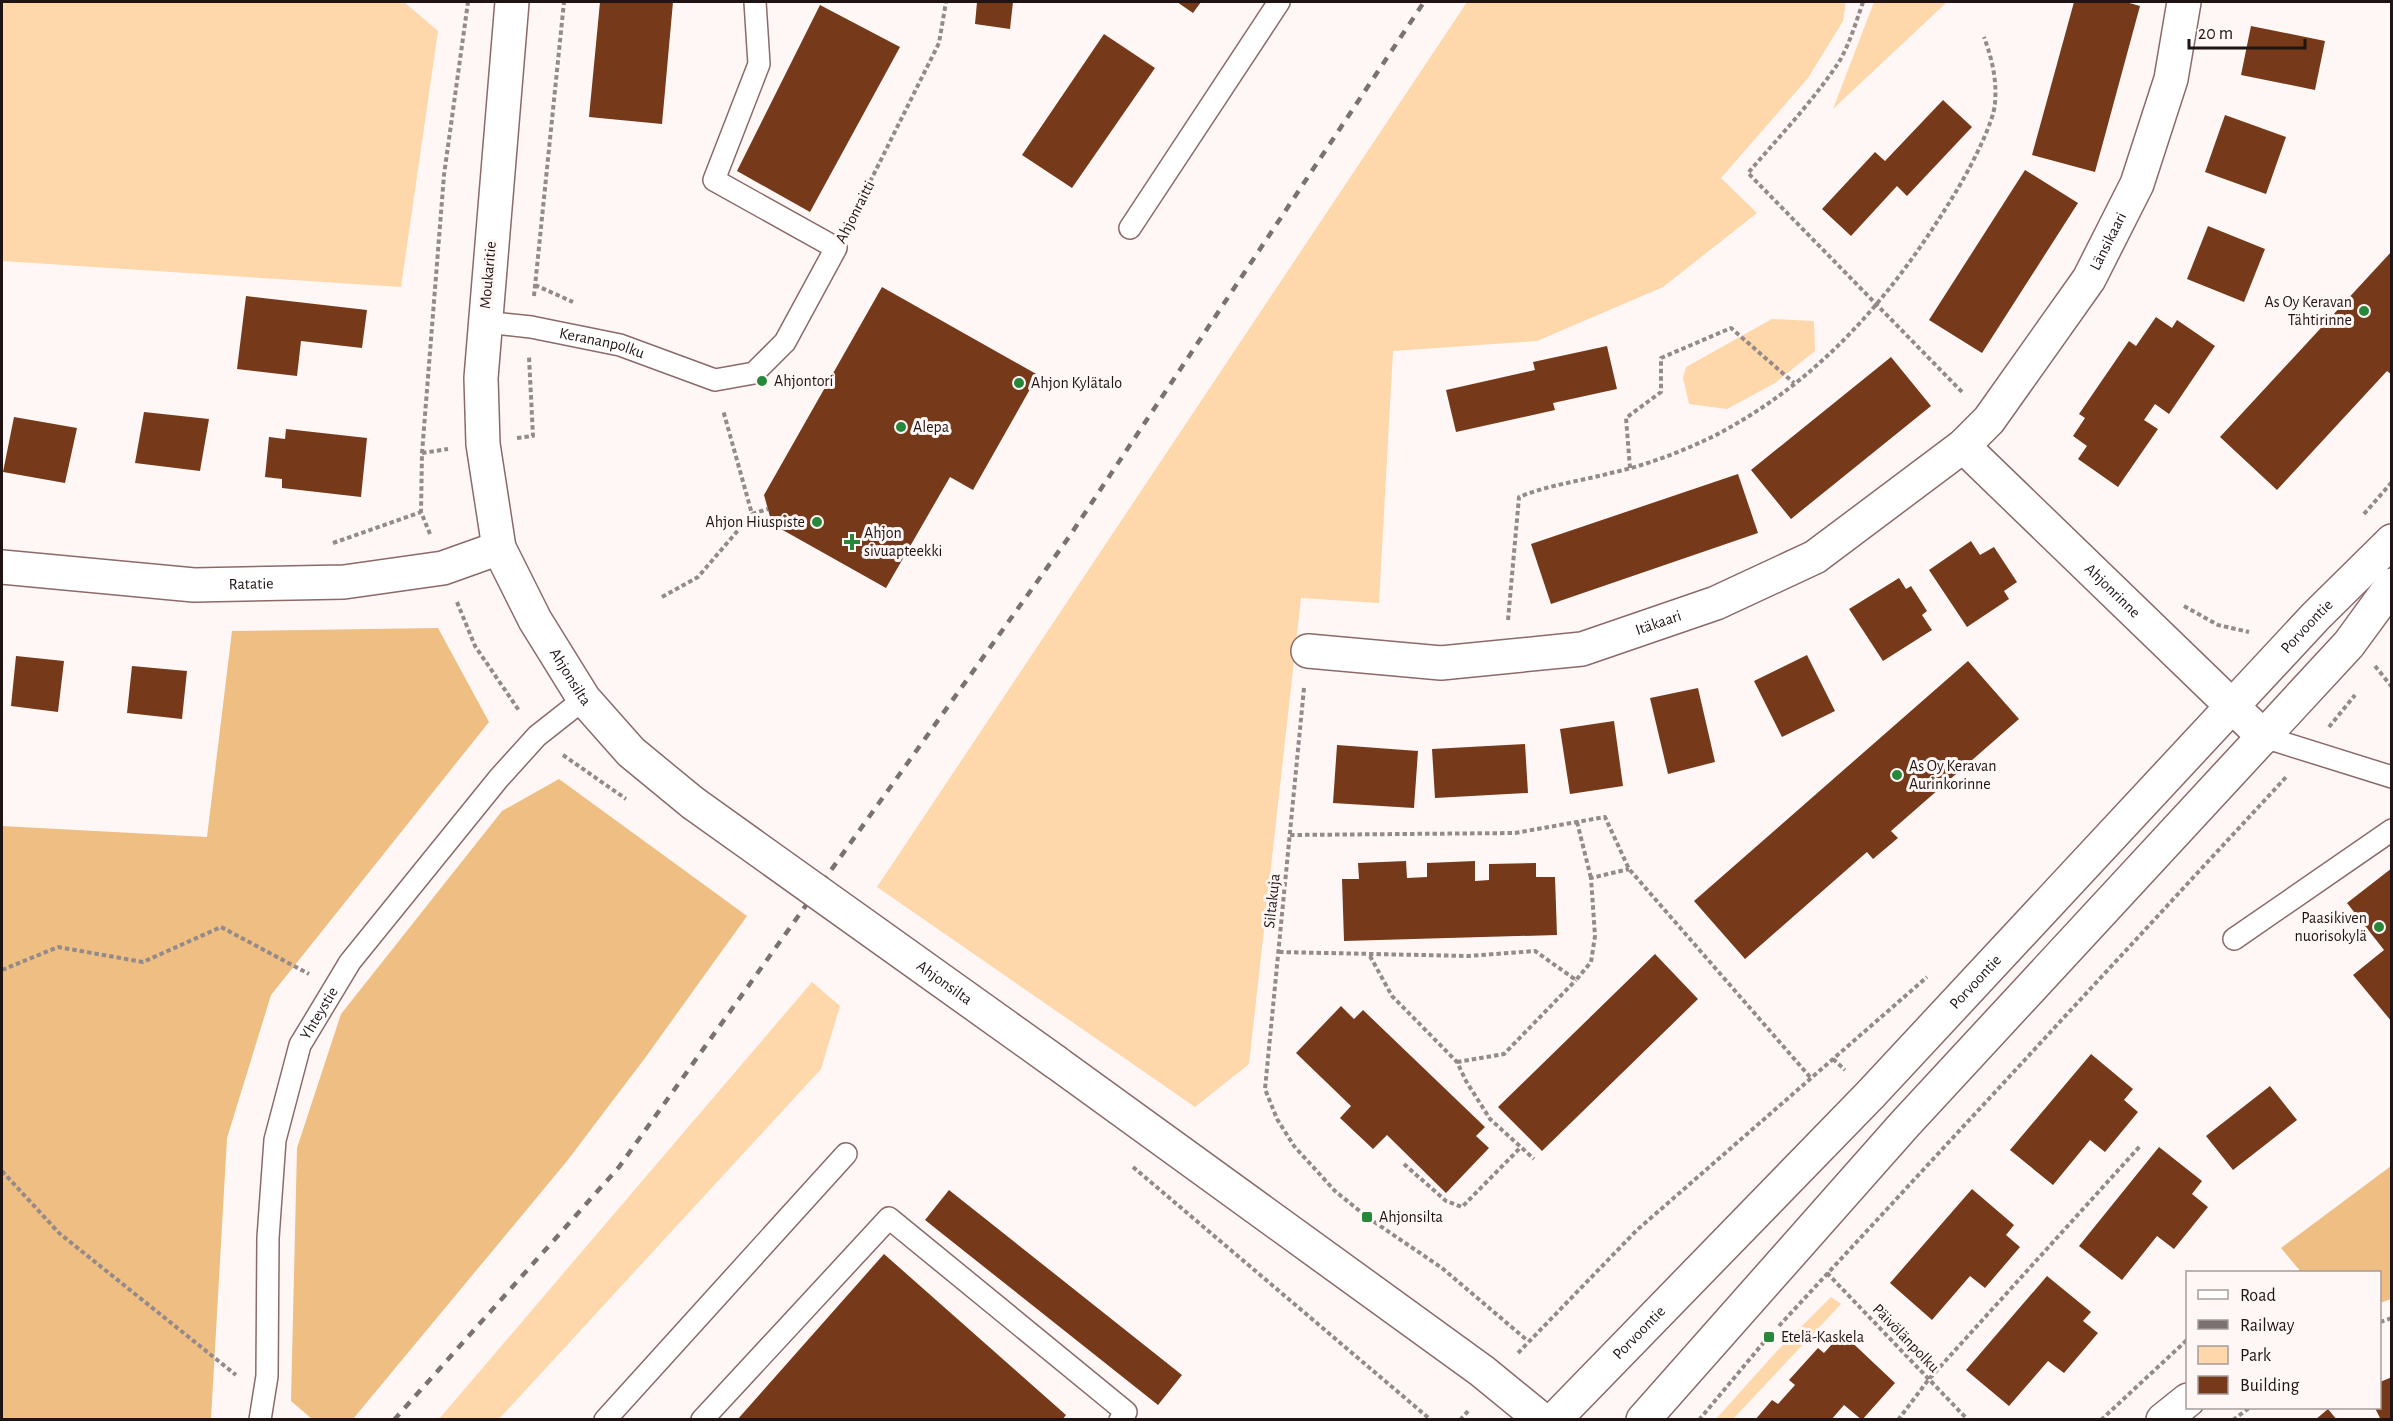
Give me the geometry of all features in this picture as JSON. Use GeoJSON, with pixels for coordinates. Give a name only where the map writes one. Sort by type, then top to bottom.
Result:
{"type":"FeatureCollection","features":[{"type":"Feature","properties":{"kind":"street","name":"Moukaritie"},"geometry":{"type":"LineString","coordinates":[[498,548],[483,444],[481,378],[507,2]]}},
{"type":"Feature","properties":{"kind":"street","name":"Länsikaari"},"geometry":{"type":"LineString","coordinates":[[1963,446],[1989,420],[2089,279],[2132,195],[2171,79],[2184,2]]}},
{"type":"Feature","properties":{"kind":"street","name":"Itäkaari"},"geometry":{"type":"LineString","coordinates":[[1308,651],[1441,663],[1582,649],[1716,603],[1815,557],[1963,446]]}},
{"type":"Feature","properties":{"kind":"street","name":"Ahjonrinne"},"geometry":{"type":"LineString","coordinates":[[1963,446],[2264,737]]}},
{"type":"Feature","properties":{"kind":"street","name":"Porvoontie"},"geometry":{"type":"LineString","coordinates":[[1554,1419],[1871,1094],[2233,708],[2316,616],[2391,541]]}},
{"type":"Feature","properties":{"kind":"street","name":"Ratatie"},"geometry":{"type":"LineString","coordinates":[[2,567],[195,585],[344,582],[443,568],[498,548]]}},
{"type":"Feature","properties":{"kind":"street","name":"Ahjonsilta"},"geometry":{"type":"LineString","coordinates":[[498,548],[535,620],[584,699],[631,752],[693,803],[1057,1063],[1494,1381],[1542,1419]]}},
{"type":"Feature","properties":{"kind":"street"},"geometry":{"type":"LineString","coordinates":[[1643,1419],[1904,1125],[2349,644],[2391,585]]}},
{"type":"Feature","properties":{"kind":"street"},"geometry":{"type":"LineString","coordinates":[[2163,1419],[2186,1401]]}},
{"type":"Feature","properties":{"kind":"lane"},"geometry":{"type":"LineString","coordinates":[[755,2],[759,64],[714,180],[836,248]]}},
{"type":"Feature","properties":{"kind":"lane"},"geometry":{"type":"LineString","coordinates":[[1130,228],[1279,2]]}},
{"type":"Feature","properties":{"kind":"lane","name":"Ahjonraitti"},"geometry":{"type":"LineString","coordinates":[[715,380],[754,373],[785,342],[836,248]]}},
{"type":"Feature","properties":{"kind":"lane","name":"Kerananpolku"},"geometry":{"type":"LineString","coordinates":[[484,321],[531,327],[620,345],[715,380]]}},
{"type":"Feature","properties":{"kind":"lane","name":"Yhteystie"},"geometry":{"type":"LineString","coordinates":[[260,1419],[267,1377],[268,1238],[275,1140],[300,1045],[350,962],[523,749],[584,699]]}},
{"type":"Feature","properties":{"kind":"lane"},"geometry":{"type":"LineString","coordinates":[[2264,737],[2391,777]]}},
{"type":"Feature","properties":{"kind":"lane"},"geometry":{"type":"LineString","coordinates":[[2234,939],[2391,830]]}},
{"type":"Feature","properties":{"kind":"lane"},"geometry":{"type":"LineString","coordinates":[[605,1419],[846,1154]]}},
{"type":"Feature","properties":{"kind":"lane"},"geometry":{"type":"LineString","coordinates":[[702,1419],[888,1218],[1126,1412],[1120,1419]]}},
{"type":"Feature","properties":{"kind":"path"},"geometry":{"type":"LineString","coordinates":[[533,436],[529,355],[531,327],[564,2]]}},
{"type":"Feature","properties":{"kind":"path","name":"Ahjonraitti"},"geometry":{"type":"LineString","coordinates":[[836,248],[939,43],[946,2]]}},
{"type":"Feature","properties":{"kind":"path"},"geometry":{"type":"LineString","coordinates":[[1748,173],[1797,117],[1839,61],[1855,28],[1863,2]]}},
{"type":"Feature","properties":{"kind":"path"},"geometry":{"type":"LineString","coordinates":[[1504,657],[1519,497],[1667,457],[1714,436],[1761,408],[1845,340],[1878,305],[1936,226],[1972,164],[1996,106],[1994,65],[1984,37]]}},
{"type":"Feature","properties":{"kind":"path"},"geometry":{"type":"LineString","coordinates":[[1630,468],[1626,418],[1660,392],[1661,358],[1731,328],[1794,383]]}},
{"type":"Feature","properties":{"kind":"path"},"geometry":{"type":"LineString","coordinates":[[715,380],[752,514]]}},
{"type":"Feature","properties":{"kind":"path"},"geometry":{"type":"LineString","coordinates":[[662,597],[698,578],[752,514],[768,509]]}},
{"type":"Feature","properties":{"kind":"path"},"geometry":{"type":"LineString","coordinates":[[2242,640],[2250,632]]}},
{"type":"Feature","properties":{"kind":"path","name":"Siltakuja"},"geometry":{"type":"LineString","coordinates":[[1308,651],[1265,1089],[1277,1119],[1294,1146],[1335,1191],[1367,1217],[1442,1268],[1528,1341]]}},
{"type":"Feature","properties":{"kind":"path"},"geometry":{"type":"LineString","coordinates":[[2370,677],[2384,659]]}},
{"type":"Feature","properties":{"kind":"path"},"geometry":{"type":"LineString","coordinates":[[2377,668],[2391,687]]}},
{"type":"Feature","properties":{"kind":"path"},"geometry":{"type":"LineString","coordinates":[[1776,1329],[2310,751],[2362,687]]}},
{"type":"Feature","properties":{"kind":"path"},"geometry":{"type":"LineString","coordinates":[[1290,835],[1515,832],[1605,817],[1629,869],[1810,1077]]}},
{"type":"Feature","properties":{"kind":"path"},"geometry":{"type":"LineString","coordinates":[[1457,1062],[1504,1054],[1591,962],[1594,936],[1591,879],[1577,822]]}},
{"type":"Feature","properties":{"kind":"path"},"geometry":{"type":"LineString","coordinates":[[1591,879],[1629,869]]}},
{"type":"Feature","properties":{"kind":"path"},"geometry":{"type":"LineString","coordinates":[[2,970],[58,947],[143,962],[221,927],[335,988]]}},
{"type":"Feature","properties":{"kind":"path"},"geometry":{"type":"LineString","coordinates":[[1279,952],[1467,956],[1535,951],[1576,980]]}},
{"type":"Feature","properties":{"kind":"path"},"geometry":{"type":"LineString","coordinates":[[1370,955],[1392,996],[1457,1062],[1490,1119],[1534,1159]]}},
{"type":"Feature","properties":{"kind":"path"},"geometry":{"type":"LineString","coordinates":[[1460,1419],[1528,1341],[1637,1230],[1931,973]]}},
{"type":"Feature","properties":{"kind":"path"},"geometry":{"type":"LineString","coordinates":[[1898,1419],[1929,1379],[2141,1145]]}},
{"type":"Feature","properties":{"kind":"path"},"geometry":{"type":"LineString","coordinates":[[1404,1164],[1446,1202],[1462,1207],[1521,1147]]}},
{"type":"Feature","properties":{"kind":"path"},"geometry":{"type":"LineString","coordinates":[[1124,1159],[1431,1419]]}},
{"type":"Feature","properties":{"kind":"path"},"geometry":{"type":"LineString","coordinates":[[2,1171],[60,1233],[264,1396]]}},
{"type":"Feature","properties":{"kind":"path","name":"Päivölänpolku"},"geometry":{"type":"LineString","coordinates":[[1827,1273],[1968,1419]]}},
{"type":"Feature","properties":{"kind":"path"},"geometry":{"type":"LineString","coordinates":[[1699,1419],[1769,1337]]}},
{"type":"Feature","properties":{"kind":"path"},"geometry":{"type":"LineString","coordinates":[[2102,1419],[2186,1340]]}},
{"type":"Feature","properties":{"kind":"path"},"geometry":{"type":"LineString","coordinates":[[2233,1419],[2246,1409]]}},
{"type":"Feature","properties":{"kind":"green space"},"geometry":{"type":"Polygon","coordinates":[[[2,2],[404,2],[438,31],[401,287],[2,261],[2,2]]]}},
{"type":"Feature","properties":{"kind":"green space"},"geometry":{"type":"Polygon","coordinates":[[[1467,2],[1846,2],[1843,21],[1808,78],[1721,178],[1757,213],[1663,287],[1537,341],[1393,351],[1379,603],[1301,598],[1249,1064],[1195,1107],[877,887],[1467,2]]]}},
{"type":"Feature","properties":{"kind":"green space"},"geometry":{"type":"Polygon","coordinates":[[[1874,2],[1947,2],[1833,109],[1874,2]]]}},
{"type":"Feature","properties":{"kind":"green space"},"geometry":{"type":"Polygon","coordinates":[[[1772,319],[1814,321],[1815,351],[1775,383],[1727,409],[1689,404],[1683,378],[1686,367],[1772,319]]]}},
{"type":"Feature","properties":{"kind":"green space"},"geometry":{"type":"Polygon","coordinates":[[[812,982],[840,1006],[821,1069],[499,1419],[439,1419],[812,982]]]}},
{"type":"Feature","properties":{"kind":"green space"},"geometry":{"type":"Polygon","coordinates":[[[1831,1297],[1841,1304],[1733,1419],[1716,1419],[1776,1352],[1831,1297]]]}},
{"type":"Feature","properties":{"kind":"shaded area"},"geometry":{"type":"Polygon","coordinates":[[[438,628],[489,722],[271,995],[227,1138],[211,1419],[2,1419],[2,826],[207,837],[232,631],[438,628]]]}},
{"type":"Feature","properties":{"kind":"shaded area"},"geometry":{"type":"Polygon","coordinates":[[[559,779],[747,916],[645,1058],[567,1161],[353,1419],[312,1419],[291,1401],[297,1148],[341,1014],[502,811],[559,779]]]}},
{"type":"Feature","properties":{"kind":"shaded area"},"geometry":{"type":"Polygon","coordinates":[[[2391,1166],[2391,1299],[2381,1303],[2381,1271],[2300,1271],[2281,1248],[2391,1166]]]}},
{"type":"Feature","properties":{"kind":"building"},"geometry":{"type":"Polygon","coordinates":[[[600,2],[673,2],[662,124],[589,117],[600,2]]]}},
{"type":"Feature","properties":{"kind":"building"},"geometry":{"type":"Polygon","coordinates":[[[977,2],[1013,2],[1010,29],[975,24],[977,2]]]}},
{"type":"Feature","properties":{"kind":"building"},"geometry":{"type":"Polygon","coordinates":[[[1177,2],[1201,2],[1193,13],[1177,2]]]}},
{"type":"Feature","properties":{"kind":"building"},"geometry":{"type":"Polygon","coordinates":[[[2074,2],[2126,2],[2140,6],[2095,172],[2032,155],[2074,2]]]}},
{"type":"Feature","properties":{"kind":"building"},"geometry":{"type":"Polygon","coordinates":[[[820,5],[900,47],[810,212],[737,171],[820,5]]]}},
{"type":"Feature","properties":{"kind":"building"},"geometry":{"type":"Polygon","coordinates":[[[2251,26],[2325,41],[2315,90],[2241,75],[2251,26]]]}},
{"type":"Feature","properties":{"kind":"building"},"geometry":{"type":"Polygon","coordinates":[[[1104,34],[1155,68],[1072,188],[1022,155],[1104,34]]]}},
{"type":"Feature","properties":{"kind":"building"},"geometry":{"type":"Polygon","coordinates":[[[1943,100],[1972,127],[1907,196],[1897,186],[1851,236],[1822,209],[1875,152],[1885,161],[1943,100]]]}},
{"type":"Feature","properties":{"kind":"building"},"geometry":{"type":"Polygon","coordinates":[[[2225,115],[2286,137],[2266,194],[2205,172],[2225,115]]]}},
{"type":"Feature","properties":{"kind":"building"},"geometry":{"type":"Polygon","coordinates":[[[2025,170],[2078,203],[1982,353],[1929,320],[2025,170]]]}},
{"type":"Feature","properties":{"kind":"building"},"geometry":{"type":"Polygon","coordinates":[[[2208,226],[2265,249],[2244,302],[2187,279],[2208,226]]]}},
{"type":"Feature","properties":{"kind":"building","name":"As Oy Keravan Tähtirinne"},"geometry":{"type":"Polygon","coordinates":[[[2392,251],[2392,375],[2387,371],[2277,490],[2220,437],[2392,251]]]}},
{"type":"Feature","properties":{"kind":"building"},"geometry":{"type":"Polygon","coordinates":[[[882,287],[1038,375],[973,490],[950,477],[886,588],[772,524],[764,495],[882,287]]]}},
{"type":"Feature","properties":{"kind":"building"},"geometry":{"type":"Polygon","coordinates":[[[246,296],[367,310],[362,348],[301,341],[297,376],[237,369],[246,296]]]}},
{"type":"Feature","properties":{"kind":"building"},"geometry":{"type":"Polygon","coordinates":[[[2156,317],[2172,328],[2177,320],[2215,346],[2169,414],[2155,404],[2144,420],[2158,429],[2118,487],[2078,459],[2087,446],[2073,436],[2085,418],[2079,414],[2129,341],[2136,346],[2156,317]]]}},
{"type":"Feature","properties":{"kind":"building"},"geometry":{"type":"Polygon","coordinates":[[[1607,346],[1617,389],[1553,403],[1555,410],[1456,432],[1446,390],[1535,370],[1533,362],[1607,346]]]}},
{"type":"Feature","properties":{"kind":"building"},"geometry":{"type":"Polygon","coordinates":[[[1891,357],[1931,406],[1791,519],[1751,470],[1891,357]]]}},
{"type":"Feature","properties":{"kind":"building"},"geometry":{"type":"Polygon","coordinates":[[[144,412],[209,419],[200,471],[135,463],[144,412]]]}},
{"type":"Feature","properties":{"kind":"building"},"geometry":{"type":"Polygon","coordinates":[[[14,417],[77,428],[65,483],[3,472],[14,417]]]}},
{"type":"Feature","properties":{"kind":"building"},"geometry":{"type":"Polygon","coordinates":[[[286,429],[367,438],[361,497],[282,488],[282,479],[265,477],[269,437],[285,439],[286,429]]]}},
{"type":"Feature","properties":{"kind":"building"},"geometry":{"type":"Polygon","coordinates":[[[1738,474],[1758,533],[1551,604],[1531,544],[1738,474]]]}},
{"type":"Feature","properties":{"kind":"building"},"geometry":{"type":"Polygon","coordinates":[[[1971,541],[1980,555],[1994,547],[2017,582],[2004,591],[2009,599],[1967,627],[1929,570],[1971,541]]]}},
{"type":"Feature","properties":{"kind":"building"},"geometry":{"type":"Polygon","coordinates":[[[1899,578],[1906,589],[1911,586],[1927,611],[1922,615],[1932,630],[1883,661],[1849,609],[1899,578]]]}},
{"type":"Feature","properties":{"kind":"building"},"geometry":{"type":"Polygon","coordinates":[[[1807,655],[1835,711],[1782,737],[1754,681],[1807,655]]]}},
{"type":"Feature","properties":{"kind":"building"},"geometry":{"type":"Polygon","coordinates":[[[16,656],[64,661],[58,712],[11,706],[16,656]]]}},
{"type":"Feature","properties":{"kind":"building","name":"As Oy Keravan Aurinkorinne"},"geometry":{"type":"Polygon","coordinates":[[[1968,661],[2019,719],[1891,831],[1898,838],[1873,859],[1867,852],[1745,959],[1694,901],[1968,661]]]}},
{"type":"Feature","properties":{"kind":"building"},"geometry":{"type":"Polygon","coordinates":[[[132,666],[187,671],[182,719],[127,713],[132,666]]]}},
{"type":"Feature","properties":{"kind":"building"},"geometry":{"type":"Polygon","coordinates":[[[1698,688],[1715,762],[1668,774],[1650,698],[1698,688]]]}},
{"type":"Feature","properties":{"kind":"building"},"geometry":{"type":"Polygon","coordinates":[[[1614,721],[1623,786],[1570,794],[1560,729],[1614,721]]]}},
{"type":"Feature","properties":{"kind":"building"},"geometry":{"type":"Polygon","coordinates":[[[1525,744],[1528,793],[1435,798],[1432,749],[1525,744]]]}},
{"type":"Feature","properties":{"kind":"building"},"geometry":{"type":"Polygon","coordinates":[[[1337,745],[1418,751],[1414,808],[1333,803],[1337,745]]]}},
{"type":"Feature","properties":{"kind":"building"},"geometry":{"type":"Polygon","coordinates":[[[1406,861],[1407,878],[1427,877],[1427,863],[1475,861],[1475,881],[1489,880],[1489,864],[1536,863],[1536,877],[1555,877],[1557,935],[1344,941],[1342,879],[1359,879],[1358,863],[1406,861]]]}},
{"type":"Feature","properties":{"kind":"building","name":"Paasikiven nuorisokylä"},"geometry":{"type":"Polygon","coordinates":[[[2392,868],[2392,1022],[2353,975],[2384,950],[2347,903],[2392,868]]]}},
{"type":"Feature","properties":{"kind":"building"},"geometry":{"type":"Polygon","coordinates":[[[1655,954],[1698,999],[1542,1151],[1498,1107],[1655,954]]]}},
{"type":"Feature","properties":{"kind":"building"},"geometry":{"type":"Polygon","coordinates":[[[1341,1006],[1354,1019],[1363,1010],[1485,1127],[1476,1136],[1489,1148],[1446,1193],[1387,1135],[1373,1149],[1340,1118],[1351,1106],[1296,1053],[1341,1006]]]}},
{"type":"Feature","properties":{"kind":"building"},"geometry":{"type":"Polygon","coordinates":[[[2091,1054],[2133,1089],[2124,1100],[2138,1112],[2105,1152],[2090,1140],[2053,1185],[2010,1150],[2091,1054]]]}},
{"type":"Feature","properties":{"kind":"building"},"geometry":{"type":"Polygon","coordinates":[[[2270,1086],[2297,1120],[2233,1170],[2206,1136],[2270,1086]]]}},
{"type":"Feature","properties":{"kind":"building"},"geometry":{"type":"Polygon","coordinates":[[[2159,1147],[2202,1181],[2192,1194],[2208,1207],[2174,1249],[2157,1236],[2122,1280],[2079,1246],[2159,1147]]]}},
{"type":"Feature","properties":{"kind":"building"},"geometry":{"type":"Polygon","coordinates":[[[1972,1189],[2014,1225],[2006,1235],[2020,1247],[1985,1288],[1970,1276],[1932,1320],[1890,1283],[1972,1189]]]}},
{"type":"Feature","properties":{"kind":"building"},"geometry":{"type":"Polygon","coordinates":[[[949,1190],[1182,1375],[1158,1405],[925,1220],[949,1190]]]}},
{"type":"Feature","properties":{"kind":"building"},"geometry":{"type":"Polygon","coordinates":[[[884,1254],[1066,1415],[1062,1420],[737,1420],[884,1254]]]}},
{"type":"Feature","properties":{"kind":"building"},"geometry":{"type":"Polygon","coordinates":[[[2047,1276],[2091,1312],[2083,1321],[2098,1333],[2064,1373],[2048,1361],[2009,1406],[1966,1370],[2047,1276]]]}},
{"type":"Feature","properties":{"kind":"building"},"geometry":{"type":"Polygon","coordinates":[[[1842,1333],[1895,1383],[1862,1420],[1844,1405],[1831,1420],[1755,1420],[1772,1400],[1778,1404],[1795,1385],[1789,1380],[1818,1348],[1824,1353],[1842,1333]]]}},
{"type":"Feature","properties":{"kind":"building"},"geometry":{"type":"Polygon","coordinates":[[[2392,1377],[2392,1420],[2381,1420],[2376,1409],[2381,1409],[2381,1382],[2392,1377]]]}},
{"type":"Feature","properties":{"kind":"building"},"geometry":{"type":"Polygon","coordinates":[[[2328,1409],[2337,1420],[2315,1420],[2328,1409]]]}},
{"type":"Feature","properties":{"kind":"railway"},"geometry":{"type":"LineString","coordinates":[[394,1420],[619,1167],[1069,537],[1424,2]]}},
{"type":"Feature","properties":{"kind":"place","name":"As Oy Keravan Tähtirinne"},"geometry":{"type":"Point","coordinates":[2364,311]}},
{"type":"Feature","properties":{"kind":"place","name":"Ahjontori"},"geometry":{"type":"Point","coordinates":[762,381]}},
{"type":"Feature","properties":{"kind":"place","name":"Ahjon Kylätalo"},"geometry":{"type":"Point","coordinates":[1019,383]}},
{"type":"Feature","properties":{"kind":"place","name":"Alepa"},"geometry":{"type":"Point","coordinates":[901,427]}},
{"type":"Feature","properties":{"kind":"place","name":"Ahjon Hiuspiste"},"geometry":{"type":"Point","coordinates":[817,522]}},
{"type":"Feature","properties":{"kind":"place","name":"Ahjon sivuapteekki"},"geometry":{"type":"Point","coordinates":[852,542]}},
{"type":"Feature","properties":{"kind":"place","name":"As Oy Keravan Aurinkorinne"},"geometry":{"type":"Point","coordinates":[1897,775]}},
{"type":"Feature","properties":{"kind":"place","name":"Paasikiven nuorisokylä"},"geometry":{"type":"Point","coordinates":[2379,927]}},
{"type":"Feature","properties":{"kind":"place","name":"Ahjonsilta"},"geometry":{"type":"Point","coordinates":[1367,1217]}},
{"type":"Feature","properties":{"kind":"place","name":"Etelä-Kaskela"},"geometry":{"type":"Point","coordinates":[1769,1337]}}]}
